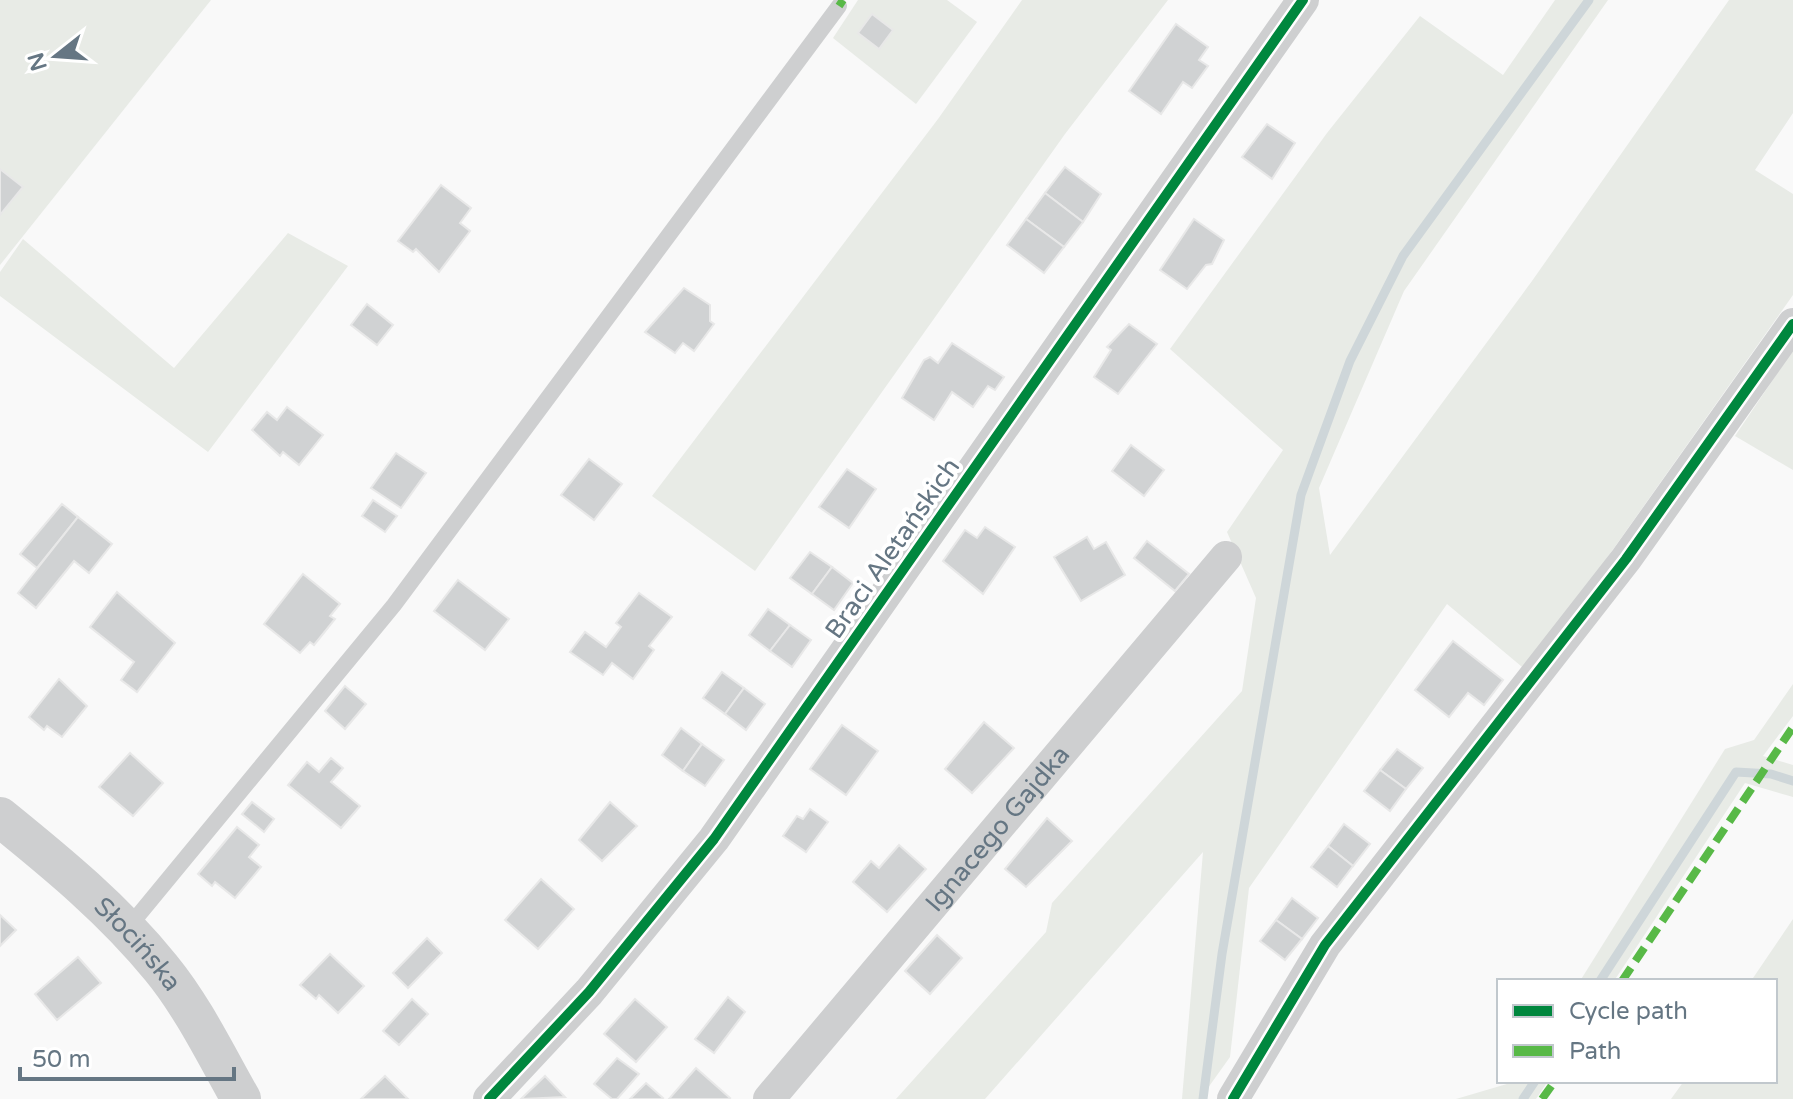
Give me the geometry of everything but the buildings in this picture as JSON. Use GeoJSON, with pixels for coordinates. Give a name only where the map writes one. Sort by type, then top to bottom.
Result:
{"type":"FeatureCollection","features":[{"type":"Feature","properties":{"kind":"street","name":"Braci Aletańskich"},"geometry":{"type":"LineString","coordinates":[[489,1099],[589,992],[714,839],[1303,0]]}},
{"type":"Feature","properties":{"kind":"street"},"geometry":{"type":"LineString","coordinates":[[1233,1099],[1325,945],[1626,559],[1793,324]]}},
{"type":"Feature","properties":{"kind":"street","name":"Ignacego Gajdka"},"geometry":{"type":"LineString","coordinates":[[769,1099],[1226,557]]}},
{"type":"Feature","properties":{"kind":"street","name":"Słocińska"},"geometry":{"type":"LineString","coordinates":[[0,817],[71,874],[164,970],[241,1099]]}},
{"type":"Feature","properties":{"kind":"lane"},"geometry":{"type":"LineString","coordinates":[[127,929],[394,605],[839,6]]}},
{"type":"Feature","properties":{"kind":"shaded area"},"geometry":{"type":"Polygon","coordinates":[[[0,0],[211,0],[0,265],[0,0]]]}},
{"type":"Feature","properties":{"kind":"shaded area"},"geometry":{"type":"Polygon","coordinates":[[[858,0],[947,0],[977,22],[916,104],[833,38],[858,0]]]}},
{"type":"Feature","properties":{"kind":"shaded area"},"geometry":{"type":"Polygon","coordinates":[[[1022,0],[1168,0],[1065,134],[755,571],[652,496],[938,119],[1022,0]]]}},
{"type":"Feature","properties":{"kind":"shaded area"},"geometry":{"type":"Polygon","coordinates":[[[1555,0],[1608,0],[1404,291],[1319,488],[1330,555],[1532,281],[1729,0],[1793,0],[1793,113],[1755,170],[1793,194],[1793,295],[1527,671],[1447,604],[1249,888],[1230,1057],[1200,1099],[1182,1099],[1203,852],[985,1099],[896,1099],[1046,932],[1052,903],[1242,691],[1256,598],[1227,532],[1283,450],[1170,349],[1327,133],[1420,16],[1503,75],[1555,0]]]}},
{"type":"Feature","properties":{"kind":"shaded area"},"geometry":{"type":"Polygon","coordinates":[[[288,233],[348,266],[208,452],[0,296],[0,272],[23,239],[174,368],[288,233]]]}},
{"type":"Feature","properties":{"kind":"shaded area"},"geometry":{"type":"Polygon","coordinates":[[[1793,350],[1793,470],[1735,436],[1793,350]]]}},
{"type":"Feature","properties":{"kind":"shaded area"},"geometry":{"type":"Polygon","coordinates":[[[1793,684],[1793,716],[1763,756],[1793,765],[1793,797],[1745,783],[1615,979],[1581,979],[1725,749],[1754,740],[1793,684]]]}},
{"type":"Feature","properties":{"kind":"shaded area"},"geometry":{"type":"Polygon","coordinates":[[[1793,919],[1793,1099],[1671,1099],[1683,1083],[1777,1083],[1777,979],[1752,979],[1793,919]]]}},
{"type":"Feature","properties":{"kind":"shaded area"},"geometry":{"type":"Polygon","coordinates":[[[1510,1083],[1547,1083],[1536,1099],[1456,1099],[1510,1083]]]}},
{"type":"Feature","properties":{"kind":"waterway"},"geometry":{"type":"LineString","coordinates":[[1203,1099],[1222,954],[1301,495],[1350,361],[1403,256],[1589,0]]}},
{"type":"Feature","properties":{"kind":"waterway"},"geometry":{"type":"LineString","coordinates":[[1601,979],[1736,772],[1771,774],[1793,781]]}},
{"type":"Feature","properties":{"kind":"waterway"},"geometry":{"type":"LineString","coordinates":[[1523,1099],[1534,1083]]}},
{"type":"Feature","properties":{"kind":"marked path"},"geometry":{"type":"LineString","coordinates":[[839,6],[843,0]]}},
{"type":"Feature","properties":{"kind":"marked path"},"geometry":{"type":"LineString","coordinates":[[1623,979],[1793,727]]}},
{"type":"Feature","properties":{"kind":"marked path"},"geometry":{"type":"LineString","coordinates":[[1542,1099],[1554,1083]]}},
{"type":"Feature","properties":{"kind":"cycle path"},"geometry":{"type":"LineString","coordinates":[[489,1099],[589,992],[714,839],[1303,0]]}},
{"type":"Feature","properties":{"kind":"cycle path"},"geometry":{"type":"LineString","coordinates":[[1233,1099],[1325,945],[1626,559],[1793,324]]}}]}
